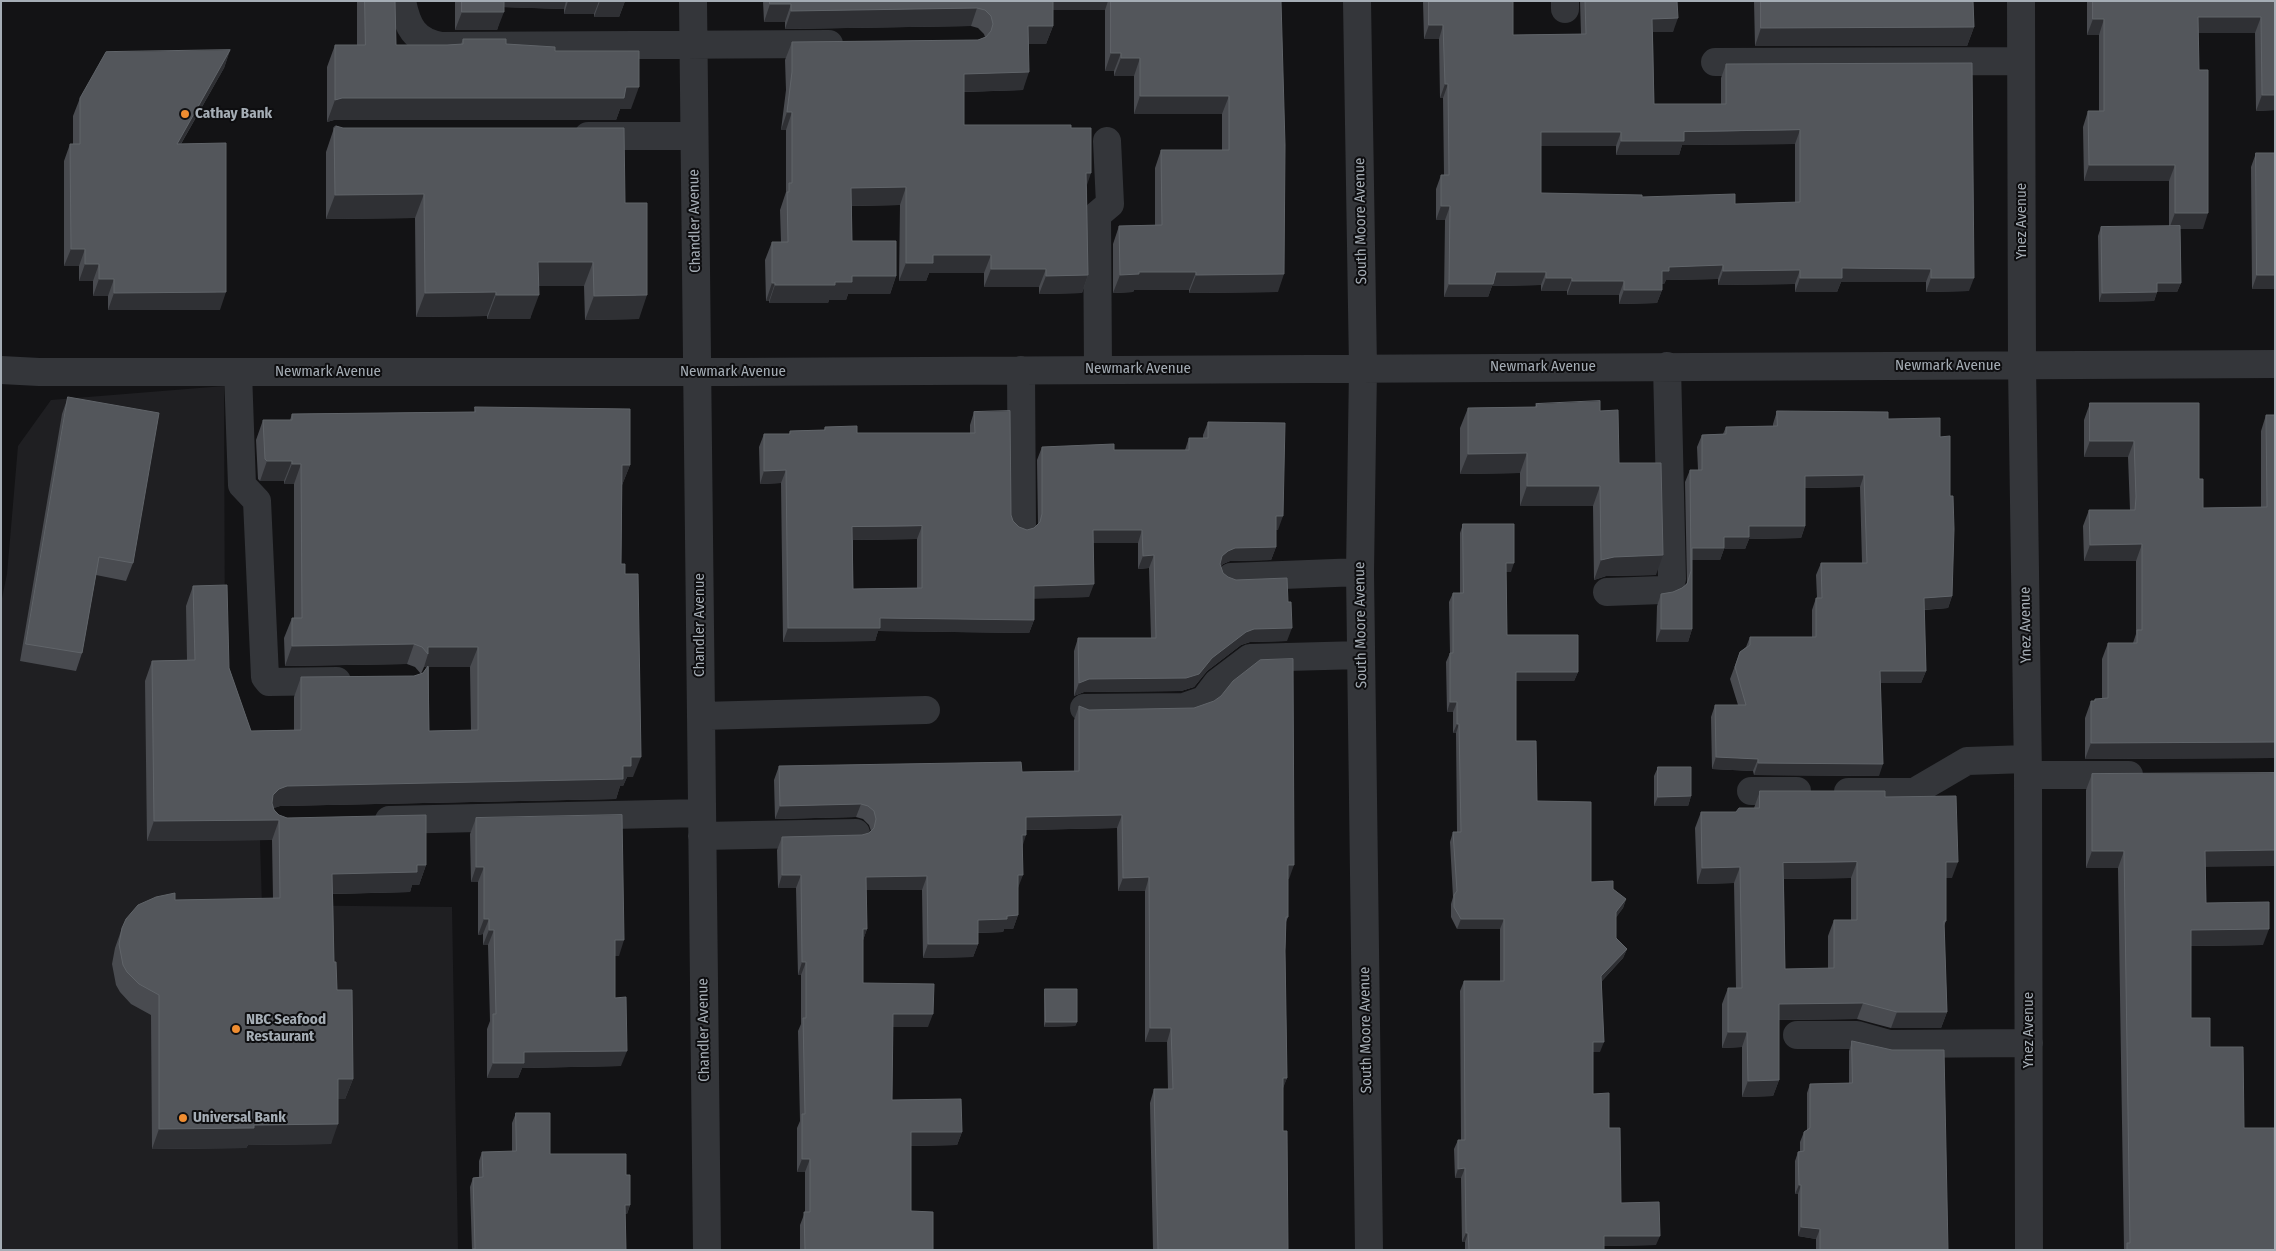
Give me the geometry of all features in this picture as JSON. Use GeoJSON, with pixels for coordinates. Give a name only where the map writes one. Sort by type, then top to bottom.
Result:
{"type":"FeatureCollection","features":[{"type":"Feature","properties":{"kind":"street"},"geometry":{"type":"LineString","coordinates":[[402,1],[406,20],[416,35],[428,44],[441,46],[853,44]]}},
{"type":"Feature","properties":{"kind":"street","name":"Chandler Avenue"},"geometry":{"type":"LineString","coordinates":[[693,1],[707,1250]]}},
{"type":"Feature","properties":{"kind":"street","name":"South Moore Avenue"},"geometry":{"type":"LineString","coordinates":[[1357,1],[1363,368],[1360,572],[1369,1250]]}},
{"type":"Feature","properties":{"kind":"street","name":"Ynez Avenue"},"geometry":{"type":"LineString","coordinates":[[2021,1],[2022,366],[2028,767],[2030,1250]]}},
{"type":"Feature","properties":{"kind":"street"},"geometry":{"type":"LineString","coordinates":[[1715,62],[2021,61]]}},
{"type":"Feature","properties":{"kind":"street"},"geometry":{"type":"LineString","coordinates":[[558,136],[694,136]]}},
{"type":"Feature","properties":{"kind":"street"},"geometry":{"type":"LineString","coordinates":[[1098,370],[1097,215],[1110,204],[1108,141]]}},
{"type":"Feature","properties":{"kind":"street","name":"Newmark Avenue"},"geometry":{"type":"LineString","coordinates":[[1,370],[39,372],[698,372],[2275,364]]}},
{"type":"Feature","properties":{"kind":"street"},"geometry":{"type":"LineString","coordinates":[[1607,592],[1662,590],[1670,586],[1672,579],[1667,366]]}},
{"type":"Feature","properties":{"kind":"street"},"geometry":{"type":"LineString","coordinates":[[1021,370],[1022,527]]}},
{"type":"Feature","properties":{"kind":"street"},"geometry":{"type":"LineString","coordinates":[[238,372],[242,485],[257,501],[265,677],[269,682],[358,681]]}},
{"type":"Feature","properties":{"kind":"street"},"geometry":{"type":"LineString","coordinates":[[1231,577],[1360,572]]}},
{"type":"Feature","properties":{"kind":"street"},"geometry":{"type":"LineString","coordinates":[[1084,708],[1184,707],[1204,700],[1217,683],[1250,658],[1361,655]]}},
{"type":"Feature","properties":{"kind":"street"},"geometry":{"type":"LineString","coordinates":[[701,716],[926,710]]}},
{"type":"Feature","properties":{"kind":"street"},"geometry":{"type":"LineString","coordinates":[[1752,791],[1914,792],[1967,761],[2156,775]]}},
{"type":"Feature","properties":{"kind":"street"},"geometry":{"type":"LineString","coordinates":[[368,820],[702,824],[856,834]]}},
{"type":"Feature","properties":{"kind":"street"},"geometry":{"type":"LineString","coordinates":[[1797,1035],[1857,1035],[1890,1044],[2029,1043]]}},
{"type":"Feature","properties":{"kind":"shaded area"},"geometry":{"type":"Polygon","coordinates":[[[224,386],[225,669],[257,746],[262,905],[452,907],[458,1250],[1,1250],[1,603],[7,574],[18,446],[51,400],[224,386]]]}},
{"type":"Feature","properties":{"kind":"building"},"geometry":{"type":"Polygon","coordinates":[[[365,1],[395,1],[396,45],[447,45],[463,44],[463,39],[506,39],[506,44],[555,47],[555,51],[639,51],[639,87],[626,87],[624,98],[342,98],[335,100],[335,45],[365,45],[365,1]]]}},
{"type":"Feature","properties":{"kind":"building"},"geometry":{"type":"Polygon","coordinates":[[[462,1],[504,1],[504,12],[462,12],[462,1]]]}},
{"type":"Feature","properties":{"kind":"building"},"geometry":{"type":"Polygon","coordinates":[[[770,1],[1053,1],[1053,26],[1028,26],[1029,72],[964,74],[964,125],[1071,125],[1071,128],[1091,128],[1091,173],[1086,173],[1088,275],[1046,276],[1046,269],[991,269],[991,255],[933,255],[933,263],[906,263],[906,187],[851,188],[852,241],[896,241],[896,276],[852,276],[852,282],[835,282],[835,285],[775,285],[775,283],[772,283],[772,242],[788,242],[787,192],[789,192],[789,183],[792,183],[792,112],[787,112],[792,72],[792,42],[978,40],[986,37],[991,31],[993,24],[991,16],[985,10],[977,8],[791,11],[791,4],[770,4],[770,1]]]}},
{"type":"Feature","properties":{"kind":"building"},"geometry":{"type":"Polygon","coordinates":[[[1111,1],[1281,1],[1285,145],[1284,274],[1196,275],[1196,272],[1139,272],[1139,274],[1120,275],[1119,226],[1162,225],[1161,150],[1229,150],[1229,96],[1140,96],[1140,58],[1121,58],[1121,53],[1111,53],[1111,1]]]}},
{"type":"Feature","properties":{"kind":"building"},"geometry":{"type":"Polygon","coordinates":[[[1429,1],[1513,1],[1513,35],[1586,34],[1585,1],[1677,1],[1678,18],[1652,19],[1654,104],[1726,104],[1726,64],[1972,63],[1974,278],[1931,278],[1931,269],[1842,268],[1842,278],[1800,278],[1800,270],[1723,271],[1723,265],[1669,267],[1669,271],[1662,271],[1662,290],[1624,290],[1624,281],[1572,281],[1572,278],[1546,278],[1546,272],[1496,272],[1493,284],[1449,284],[1450,206],[1441,206],[1441,175],[1449,175],[1448,84],[1445,84],[1443,25],[1429,25],[1429,1]],[[1800,130],[1684,132],[1684,141],[1621,141],[1621,132],[1541,132],[1541,193],[1642,195],[1642,197],[1735,194],[1735,204],[1800,202],[1800,130]]]}},
{"type":"Feature","properties":{"kind":"building"},"geometry":{"type":"Polygon","coordinates":[[[1761,1],[1973,1],[1974,27],[1761,28],[1761,1]]]}},
{"type":"Feature","properties":{"kind":"building"},"geometry":{"type":"Polygon","coordinates":[[[2093,1],[2275,1],[2275,95],[2262,95],[2261,17],[2198,17],[2199,70],[2208,70],[2208,213],[2175,213],[2175,165],[2089,165],[2088,111],[2104,111],[2104,19],[2093,19],[2093,1]]]}},
{"type":"Feature","properties":{"kind":"building"},"geometry":{"type":"Polygon","coordinates":[[[230,50],[177,144],[226,143],[226,292],[114,293],[114,279],[99,279],[99,264],[85,264],[85,249],[71,249],[70,144],[80,144],[80,98],[106,52],[230,50]]]}},
{"type":"Feature","properties":{"kind":"building"},"geometry":{"type":"Polygon","coordinates":[[[336,126],[343,128],[624,128],[625,203],[647,203],[647,295],[594,296],[593,262],[538,262],[539,295],[496,295],[496,292],[425,293],[424,194],[335,195],[334,128],[336,126]]]}},
{"type":"Feature","properties":{"kind":"building"},"geometry":{"type":"Polygon","coordinates":[[[2256,153],[2275,153],[2275,275],[2257,275],[2256,153]]]}},
{"type":"Feature","properties":{"kind":"building"},"geometry":{"type":"Polygon","coordinates":[[[2180,226],[2181,283],[2157,283],[2157,292],[2102,293],[2101,227],[2180,226]]]}},
{"type":"Feature","properties":{"kind":"building"},"geometry":{"type":"Polygon","coordinates":[[[68,397],[159,413],[133,563],[99,557],[82,653],[26,644],[68,397]]]}},
{"type":"Feature","properties":{"kind":"building"},"geometry":{"type":"Polygon","coordinates":[[[1600,401],[1600,411],[1618,410],[1619,463],[1661,463],[1663,555],[1614,557],[1601,560],[1600,486],[1527,486],[1527,453],[1468,454],[1468,408],[1537,407],[1536,404],[1600,401]]]}},
{"type":"Feature","properties":{"kind":"building"},"geometry":{"type":"Polygon","coordinates":[[[2090,403],[2199,403],[2199,479],[2203,479],[2203,508],[2267,507],[2266,415],[2275,415],[2275,742],[2091,743],[2091,701],[2108,698],[2108,643],[2137,643],[2137,630],[2142,630],[2142,544],[2090,545],[2089,510],[2135,510],[2136,497],[2134,441],[2090,441],[2090,403]]]}},
{"type":"Feature","properties":{"kind":"building"},"geometry":{"type":"Polygon","coordinates":[[[475,407],[630,409],[630,465],[622,465],[621,564],[625,564],[625,574],[638,574],[641,757],[631,757],[631,766],[623,766],[623,779],[287,786],[279,789],[273,795],[272,803],[274,810],[279,815],[287,818],[426,815],[426,865],[417,865],[417,872],[332,874],[334,962],[336,962],[337,990],[352,990],[353,1079],[338,1079],[338,1124],[254,1125],[254,1128],[159,1129],[159,995],[139,984],[123,965],[119,944],[122,928],[126,919],[138,905],[156,897],[175,893],[175,900],[280,898],[279,820],[154,821],[152,661],[195,660],[193,586],[227,585],[229,668],[251,731],[301,730],[301,677],[414,676],[423,673],[428,666],[429,731],[478,730],[478,647],[428,647],[428,654],[422,647],[414,644],[292,646],[292,618],[302,618],[301,464],[292,464],[292,461],[267,461],[265,459],[263,420],[292,420],[292,414],[475,412],[475,407]]]}},
{"type":"Feature","properties":{"kind":"building"},"geometry":{"type":"Polygon","coordinates":[[[1010,411],[1011,515],[1013,521],[1019,527],[1027,530],[1034,528],[1040,522],[1042,514],[1042,447],[1114,444],[1114,450],[1189,450],[1189,438],[1208,438],[1208,422],[1285,423],[1283,516],[1276,516],[1276,547],[1235,548],[1222,556],[1220,564],[1223,573],[1236,580],[1287,578],[1288,602],[1291,602],[1292,628],[1254,629],[1246,632],[1212,658],[1199,674],[1186,678],[1089,679],[1079,683],[1078,638],[1156,638],[1154,555],[1143,556],[1142,530],[1093,530],[1094,584],[1034,586],[1034,620],[880,618],[880,628],[788,628],[786,470],[764,471],[764,434],[790,434],[790,431],[825,430],[825,427],[857,426],[857,433],[975,433],[974,412],[1010,411]],[[922,526],[852,527],[853,589],[922,588],[922,526]]]}},
{"type":"Feature","properties":{"kind":"building"},"geometry":{"type":"Polygon","coordinates":[[[1777,411],[1888,412],[1888,419],[1940,418],[1940,437],[1950,436],[1950,496],[1953,496],[1954,529],[1952,596],[1924,598],[1926,671],[1880,671],[1883,764],[1758,763],[1758,759],[1716,757],[1715,705],[1746,705],[1735,667],[1740,652],[1750,645],[1750,637],[1816,637],[1816,598],[1822,598],[1821,563],[1867,563],[1864,475],[1805,476],[1805,526],[1749,526],[1749,537],[1724,537],[1724,548],[1692,548],[1692,629],[1661,629],[1661,594],[1682,588],[1687,584],[1691,571],[1690,470],[1702,470],[1702,435],[1726,434],[1726,427],[1777,426],[1777,411]]]}},
{"type":"Feature","properties":{"kind":"building"},"geometry":{"type":"Polygon","coordinates":[[[1463,524],[1514,524],[1514,563],[1506,563],[1507,635],[1578,635],[1578,672],[1516,672],[1516,741],[1536,741],[1537,801],[1591,802],[1591,882],[1613,881],[1613,889],[1626,899],[1616,912],[1616,938],[1627,949],[1601,976],[1604,1042],[1593,1042],[1593,1094],[1609,1093],[1609,1128],[1620,1128],[1621,1203],[1659,1202],[1660,1236],[1604,1236],[1604,1250],[1469,1250],[1468,1233],[1466,1233],[1465,1168],[1458,1169],[1458,1140],[1465,1140],[1464,981],[1504,981],[1504,919],[1461,919],[1454,907],[1454,895],[1457,891],[1453,832],[1461,832],[1459,724],[1457,724],[1457,702],[1450,702],[1450,653],[1453,653],[1453,593],[1463,593],[1463,524]]]}},
{"type":"Feature","properties":{"kind":"building"},"geometry":{"type":"Polygon","coordinates":[[[1293,659],[1294,865],[1288,865],[1288,917],[1286,917],[1285,951],[1287,1078],[1283,1078],[1283,1131],[1287,1131],[1288,1250],[1158,1250],[1154,1089],[1173,1089],[1171,1028],[1150,1028],[1149,877],[1123,878],[1122,815],[1026,817],[1026,835],[1022,835],[1023,875],[1018,875],[1018,915],[1007,916],[1007,919],[978,920],[978,944],[928,944],[927,876],[866,877],[867,929],[863,929],[863,983],[934,984],[933,1014],[893,1014],[892,1100],[961,1099],[962,1132],[911,1132],[911,1211],[933,1212],[933,1250],[805,1250],[804,1212],[810,1212],[810,1159],[802,1159],[802,1114],[805,1114],[803,1018],[806,1018],[806,962],[802,962],[801,875],[782,875],[782,837],[862,835],[869,833],[874,828],[876,819],[874,811],[868,806],[861,804],[780,806],[779,766],[1021,762],[1022,772],[1079,771],[1079,706],[1089,710],[1194,708],[1214,701],[1221,696],[1233,681],[1260,660],[1293,659]]]}},
{"type":"Feature","properties":{"kind":"building"},"geometry":{"type":"Polygon","coordinates":[[[1658,767],[1691,767],[1691,796],[1658,797],[1658,767]]]}},
{"type":"Feature","properties":{"kind":"building"},"geometry":{"type":"Polygon","coordinates":[[[2275,773],[2275,850],[2205,851],[2206,903],[2269,902],[2269,929],[2191,930],[2191,1018],[2210,1018],[2210,1047],[2243,1047],[2244,1128],[2274,1128],[2275,1250],[2127,1250],[2127,1243],[2130,1243],[2124,851],[2092,851],[2092,774],[2275,773]]]}},
{"type":"Feature","properties":{"kind":"building"},"geometry":{"type":"Polygon","coordinates":[[[1760,791],[1885,791],[1885,797],[1956,796],[1958,862],[1946,862],[1946,921],[1944,921],[1947,1012],[1897,1012],[1863,1003],[1779,1004],[1779,1080],[1748,1081],[1747,1032],[1728,1032],[1728,988],[1742,988],[1740,867],[1702,868],[1701,812],[1736,812],[1739,808],[1759,808],[1760,791]],[[1857,862],[1783,863],[1785,969],[1834,968],[1834,920],[1857,920],[1857,862]]]}},
{"type":"Feature","properties":{"kind":"building"},"geometry":{"type":"Polygon","coordinates":[[[622,815],[624,940],[615,940],[615,998],[626,997],[627,1051],[524,1052],[524,1063],[493,1063],[493,1014],[496,1014],[494,930],[489,930],[489,919],[484,919],[484,867],[476,867],[476,818],[622,815]]]}},
{"type":"Feature","properties":{"kind":"building"},"geometry":{"type":"Polygon","coordinates":[[[1045,989],[1077,989],[1077,1022],[1046,1022],[1045,989]]]}},
{"type":"Feature","properties":{"kind":"building"},"geometry":{"type":"Polygon","coordinates":[[[1852,1041],[1892,1050],[1944,1050],[1948,1250],[1820,1250],[1820,1229],[1801,1227],[1801,1185],[1799,1185],[1798,1152],[1804,1151],[1804,1132],[1810,1128],[1810,1084],[1852,1083],[1852,1041]]]}},
{"type":"Feature","properties":{"kind":"building"},"geometry":{"type":"Polygon","coordinates":[[[516,1113],[550,1113],[550,1154],[626,1154],[626,1175],[630,1175],[630,1205],[625,1205],[626,1250],[473,1250],[475,1249],[473,1178],[483,1177],[482,1152],[516,1151],[516,1113]]]}},
{"type":"Feature","properties":{"kind":"place","name":"Cathay Bank"},"geometry":{"type":"Point","coordinates":[185,114]}},
{"type":"Feature","properties":{"kind":"place","name":"NBC Seafood Restaurant"},"geometry":{"type":"Point","coordinates":[236,1029]}},
{"type":"Feature","properties":{"kind":"place","name":"Universal Bank"},"geometry":{"type":"Point","coordinates":[183,1118]}}]}
